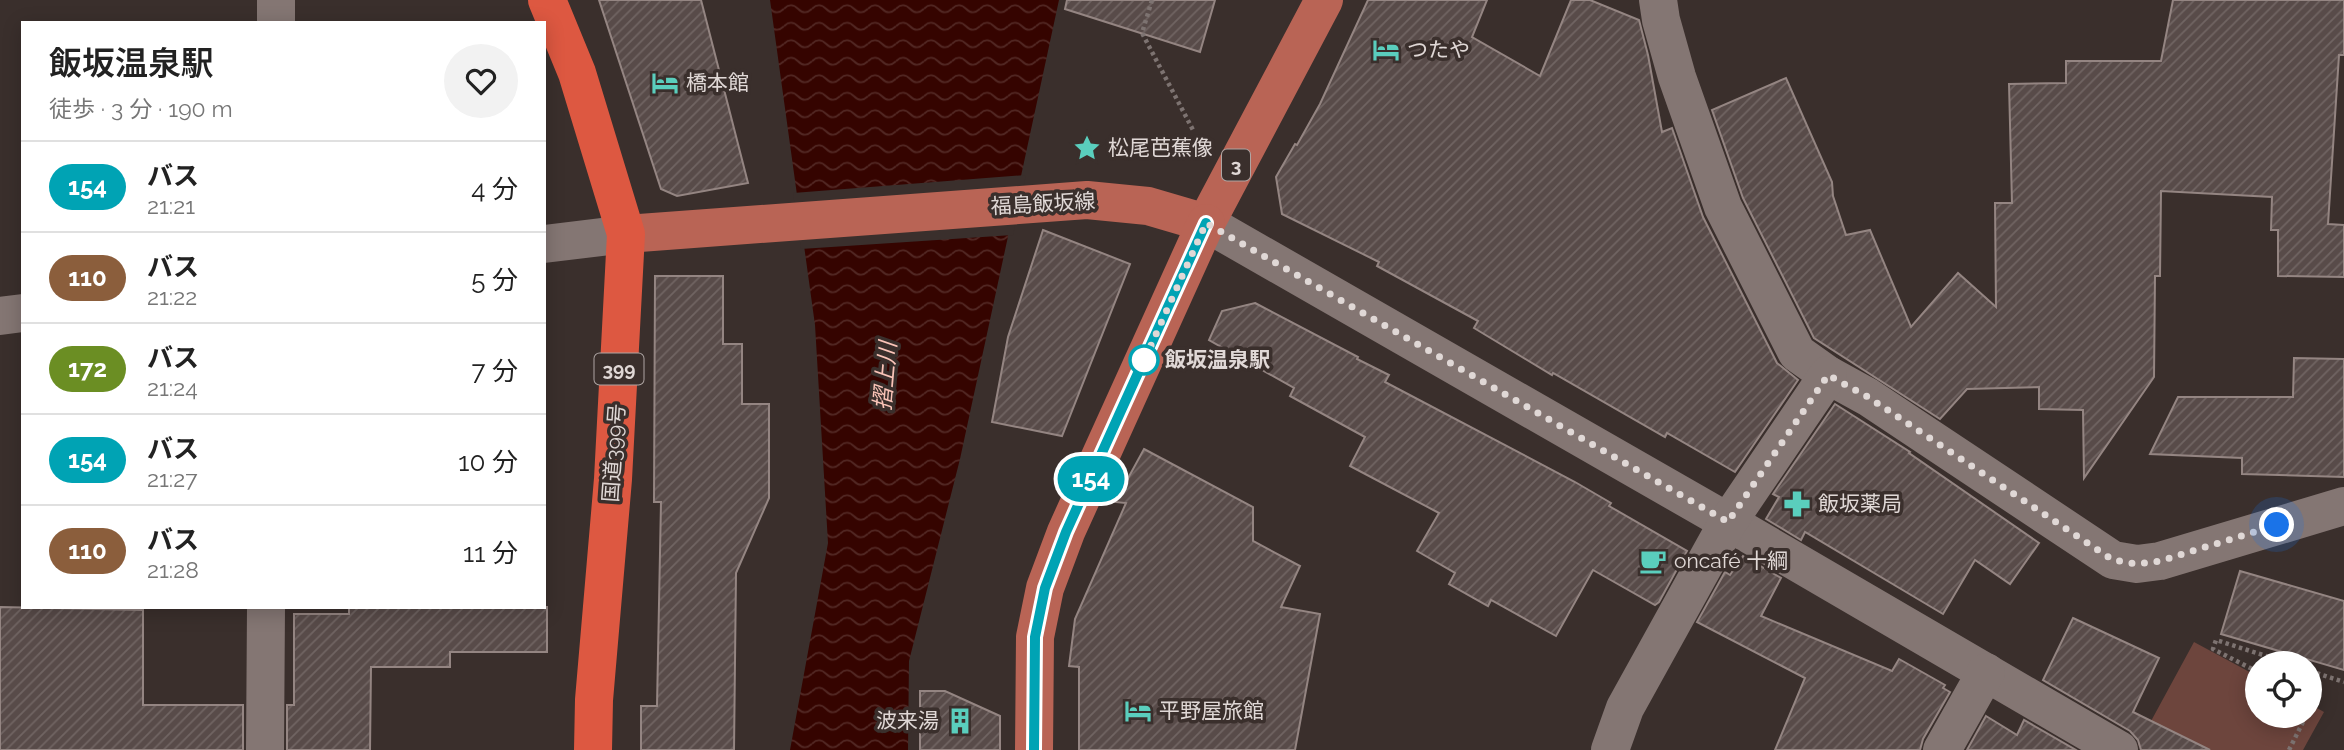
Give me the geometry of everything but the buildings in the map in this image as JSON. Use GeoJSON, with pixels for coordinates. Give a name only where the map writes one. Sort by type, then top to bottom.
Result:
{"type":"FeatureCollection","features":[{"type":"Feature","properties":{"kind":"highway","name":"国道399号"},"geometry":{"type":"LineString","coordinates":[[547,0],[577,73],[626,234],[613,480],[594,700],[593,750]]}},
{"type":"Feature","properties":{"kind":"main road","name":"3"},"geometry":{"type":"LineString","coordinates":[[1206,223],[1324,0]]}},
{"type":"Feature","properties":{"kind":"main road","name":"福島飯坂線"},"geometry":{"type":"LineString","coordinates":[[626,234],[1087,200],[1148,206],[1206,223]]}},
{"type":"Feature","properties":{"kind":"main road"},"geometry":{"type":"LineString","coordinates":[[1034,750],[1035,637],[1045,588],[1066,532],[1206,223]]}},
{"type":"Feature","properties":{"kind":"street"},"geometry":{"type":"LineString","coordinates":[[276,0],[276,21]]}},
{"type":"Feature","properties":{"kind":"street"},"geometry":{"type":"LineString","coordinates":[[1658,0],[1677,77],[1723,206],[1797,353],[2113,560],[2137,564],[2160,561],[2344,506]]}},
{"type":"Feature","properties":{"kind":"street"},"geometry":{"type":"LineString","coordinates":[[1206,223],[2119,750]]}},
{"type":"Feature","properties":{"kind":"street"},"geometry":{"type":"LineString","coordinates":[[546,244],[626,234]]}},
{"type":"Feature","properties":{"kind":"street"},"geometry":{"type":"LineString","coordinates":[[0,316],[21,313]]}},
{"type":"Feature","properties":{"kind":"street"},"geometry":{"type":"LineString","coordinates":[[1610,750],[1625,708],[1728,522],[1828,375]]}},
{"type":"Feature","properties":{"kind":"street"},"geometry":{"type":"LineString","coordinates":[[265,750],[266,609]]}},
{"type":"Feature","properties":{"kind":"street"},"geometry":{"type":"LineString","coordinates":[[1942,750],[1986,672]]}},
{"type":"Feature","properties":{"kind":"path"},"geometry":{"type":"LineString","coordinates":[[1151,1],[1142,33],[1193,130]]}},
{"type":"Feature","properties":{"kind":"path"},"geometry":{"type":"LineString","coordinates":[[2245,665],[2213,649],[2216,640],[2250,651]]}},
{"type":"Feature","properties":{"kind":"path"},"geometry":{"type":"LineString","coordinates":[[2322,674],[2344,682]]}},
{"type":"Feature","properties":{"kind":"path"},"geometry":{"type":"LineString","coordinates":[[2289,750],[2300,728]]}},
{"type":"Feature","properties":{"kind":"shaded area"},"geometry":{"type":"Polygon","coordinates":[[[2194,642],[2245,670],[2245,728],[2315,728],[2303,750],[2148,750],[2138,745],[2194,642]]]}},
{"type":"Feature","properties":{"kind":"water","name":"摺上川"},"geometry":{"type":"Polygon","coordinates":[[[770,0],[1059,0],[960,459],[909,661],[908,750],[790,750],[828,543],[815,325],[770,0]]]}},
{"type":"Feature","properties":{"kind":"pier"},"geometry":{"type":"Polygon","coordinates":[[[1026,175],[1013,235],[801,249],[793,193],[1026,175]]]}},
{"type":"Feature","properties":{"kind":"bus line","name":"154"},"geometry":{"type":"LineString","coordinates":[[1034,750],[1035,637],[1045,588],[1066,532],[1206,223]]}},
{"type":"Feature","properties":{"kind":"place","name":"つたや"},"geometry":{"type":"Point","coordinates":[1386,50]}},
{"type":"Feature","properties":{"kind":"place","name":"橋本館"},"geometry":{"type":"Point","coordinates":[665,83]}},
{"type":"Feature","properties":{"kind":"place","name":"松尾芭蕉像"},"geometry":{"type":"Point","coordinates":[1087,148]}},
{"type":"Feature","properties":{"kind":"place","name":"飯坂温泉駅"},"geometry":{"type":"Point","coordinates":[1144,360]}},
{"type":"Feature","properties":{"kind":"place","name":"飯坂薬局"},"geometry":{"type":"Point","coordinates":[1797,504]}},
{"type":"Feature","properties":{"kind":"place","name":"oncafé 十綱"},"geometry":{"type":"Point","coordinates":[1653,561]}},
{"type":"Feature","properties":{"kind":"place","name":"平野屋旅館"},"geometry":{"type":"Point","coordinates":[1138,711]}},
{"type":"Feature","properties":{"kind":"place","name":"波来湯"},"geometry":{"type":"Point","coordinates":[960,721]}},
{"type":"Feature","properties":{"kind":"route"},"geometry":{"type":"LineString","coordinates":[[1144,360],[1140,370],[1206,223],[1728,522],[1828,375],[1868,397],[2113,560],[2137,564],[2160,561],[2277,525]]}}]}
